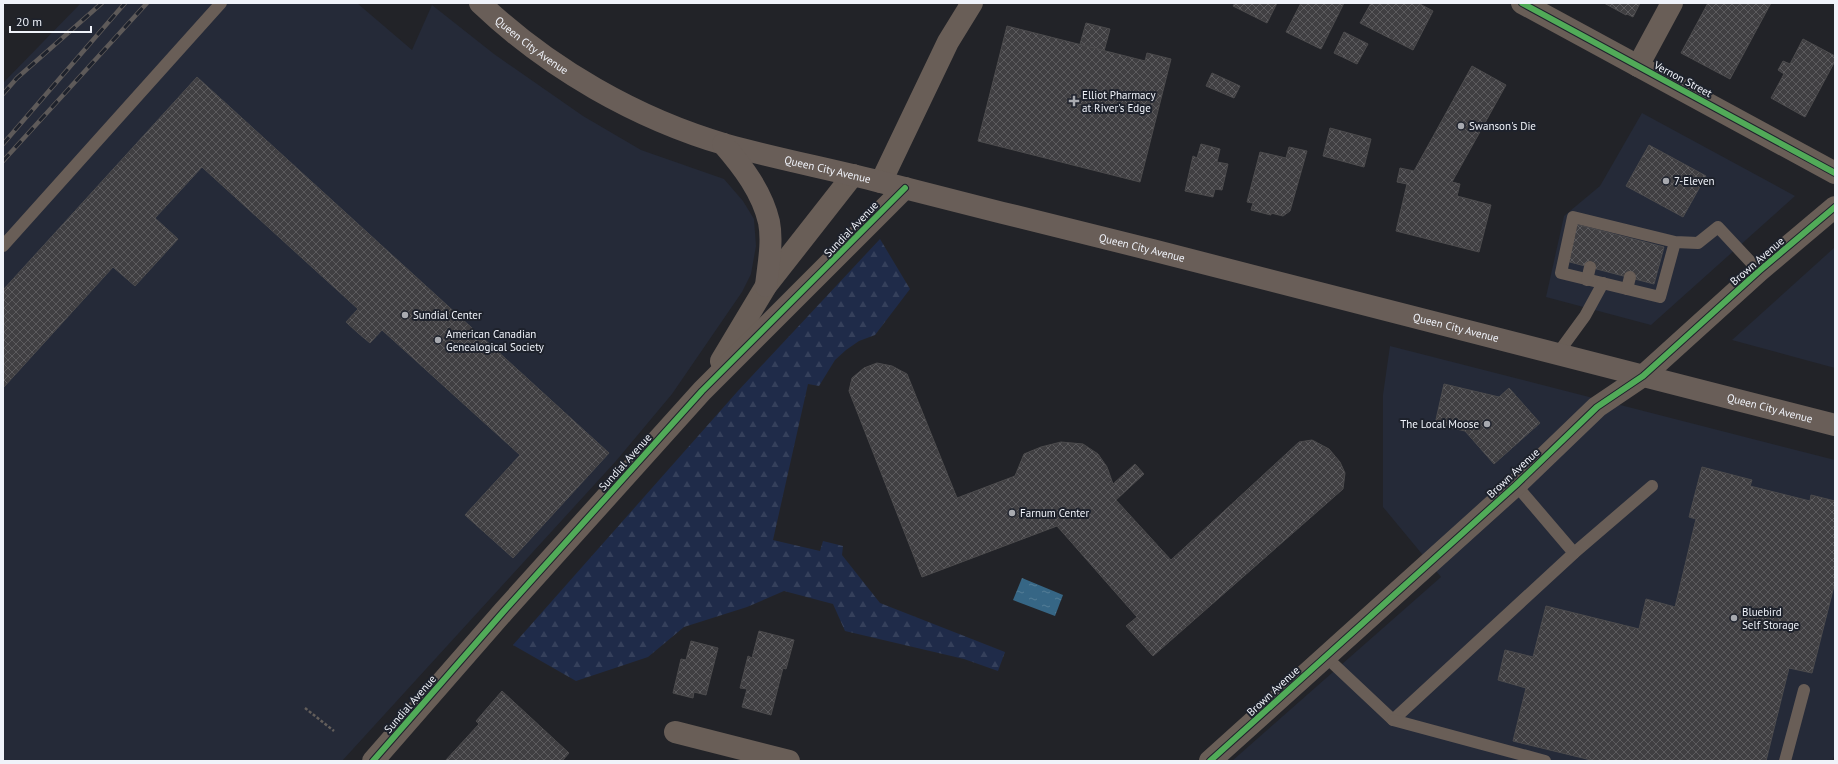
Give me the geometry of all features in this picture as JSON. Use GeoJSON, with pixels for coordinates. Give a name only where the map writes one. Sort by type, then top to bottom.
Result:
{"type":"FeatureCollection","features":[{"type":"Feature","properties":{"kind":"main road","name":"Queen City Avenue"},"geometry":{"type":"LineString","coordinates":[[480,3],[532,47],[573,76],[623,103],[677,127],[723,144],[905,188],[1835,425]]}},
{"type":"Feature","properties":{"kind":"main road"},"geometry":{"type":"LineString","coordinates":[[723,144],[747,173],[760,197],[769,222],[769,260],[766,286]]}},
{"type":"Feature","properties":{"kind":"street"},"geometry":{"type":"LineString","coordinates":[[881,182],[948,42],[972,3]]}},
{"type":"Feature","properties":{"kind":"street","name":"Vernon Street"},"geometry":{"type":"LineString","coordinates":[[1522,3],[1835,173]]}},
{"type":"Feature","properties":{"kind":"street"},"geometry":{"type":"LineString","coordinates":[[1638,66],[1672,3]]}},
{"type":"Feature","properties":{"kind":"street","name":"Sundial Avenue"},"geometry":{"type":"LineString","coordinates":[[702,391],[766,286],[853,175]]}},
{"type":"Feature","properties":{"kind":"street","name":"Sundial Avenue"},"geometry":{"type":"LineString","coordinates":[[373,761],[514,600],[702,391],[905,188]]}},
{"type":"Feature","properties":{"kind":"street","name":"Brown Avenue"},"geometry":{"type":"LineString","coordinates":[[1210,761],[1516,485],[1598,407],[1643,376],[1759,271],[1835,207]]}},
{"type":"Feature","properties":{"kind":"street"},"geometry":{"type":"LineString","coordinates":[[675,732],[789,761]]}},
{"type":"Feature","properties":{"kind":"lane"},"geometry":{"type":"LineString","coordinates":[[3,246],[220,3]]}},
{"type":"Feature","properties":{"kind":"lane"},"geometry":{"type":"LineString","coordinates":[[1675,242],[1660,298],[1628,283],[1603,283],[1561,273],[1573,217],[1600,227],[1639,237],[1675,242],[1698,243],[1718,227],[1759,271]]}},
{"type":"Feature","properties":{"kind":"lane"},"geometry":{"type":"LineString","coordinates":[[1587,280],[1590,267]]}},
{"type":"Feature","properties":{"kind":"lane"},"geometry":{"type":"LineString","coordinates":[[1558,354],[1585,316],[1603,283]]}},
{"type":"Feature","properties":{"kind":"lane"},"geometry":{"type":"LineString","coordinates":[[1516,485],[1574,553]]}},
{"type":"Feature","properties":{"kind":"lane"},"geometry":{"type":"LineString","coordinates":[[1393,720],[1574,553],[1652,486]]}},
{"type":"Feature","properties":{"kind":"lane"},"geometry":{"type":"LineString","coordinates":[[1326,657],[1393,720],[1545,761]]}},
{"type":"Feature","properties":{"kind":"lane"},"geometry":{"type":"LineString","coordinates":[[1785,761],[1804,690]]}},
{"type":"Feature","properties":{"kind":"path"},"geometry":{"type":"LineString","coordinates":[[305,708],[334,731]]}},
{"type":"Feature","properties":{"kind":"shaded area","name":"Sundial Center"},"geometry":{"type":"Polygon","coordinates":[[[81,3],[357,3],[412,50],[432,5],[494,54],[583,116],[641,150],[724,179],[743,201],[754,219],[756,246],[751,274],[742,292],[672,394],[616,461],[342,761],[3,761],[3,83],[81,3]]]}},
{"type":"Feature","properties":{"kind":"shaded area"},"geometry":{"type":"Polygon","coordinates":[[[1642,113],[1795,196],[1651,325],[1546,297],[1564,216],[1600,186],[1642,113]]]}},
{"type":"Feature","properties":{"kind":"shaded area"},"geometry":{"type":"Polygon","coordinates":[[[1835,247],[1835,368],[1732,340],[1835,247]]]}},
{"type":"Feature","properties":{"kind":"shaded area"},"geometry":{"type":"Polygon","coordinates":[[[1390,346],[1835,460],[1835,754],[1832,761],[1232,761],[1441,577],[1383,507],[1383,395],[1390,346]]]}},
{"type":"Feature","properties":{"kind":"green space"},"geometry":{"type":"Polygon","coordinates":[[[880,239],[910,289],[875,335],[859,341],[835,360],[819,386],[808,384],[773,540],[820,551],[823,541],[843,546],[842,555],[880,603],[1005,652],[998,671],[964,659],[845,631],[833,604],[784,591],[747,607],[684,627],[648,657],[576,681],[513,645],[737,392],[880,239]]]}},
{"type":"Feature","properties":{"kind":"water"},"geometry":{"type":"Polygon","coordinates":[[[1022,578],[1063,595],[1055,616],[1013,600],[1022,578]]]}},
{"type":"Feature","properties":{"kind":"building"},"geometry":{"type":"Polygon","coordinates":[[[1235,3],[1277,3],[1267,23],[1233,6],[1235,3]]]}},
{"type":"Feature","properties":{"kind":"building"},"geometry":{"type":"Polygon","coordinates":[[[1301,3],[1344,3],[1321,49],[1286,32],[1301,3]]]}},
{"type":"Feature","properties":{"kind":"building"},"geometry":{"type":"Polygon","coordinates":[[[1371,3],[1418,3],[1433,11],[1413,50],[1360,23],[1371,3]]]}},
{"type":"Feature","properties":{"kind":"building"},"geometry":{"type":"Polygon","coordinates":[[[1604,3],[1640,3],[1633,17],[1627,14],[1626,15],[1604,3]]]}},
{"type":"Feature","properties":{"kind":"building"},"geometry":{"type":"Polygon","coordinates":[[[1708,3],[1771,3],[1730,79],[1681,53],[1708,3]]]}},
{"type":"Feature","properties":{"kind":"building"},"geometry":{"type":"Polygon","coordinates":[[[1086,23],[1110,29],[1104,51],[1080,44],[1086,23]]]}},
{"type":"Feature","properties":{"kind":"building","name":"Elliot Pharmacy at River's Edge"},"geometry":{"type":"Polygon","coordinates":[[[1007,26],[1145,61],[1147,53],[1171,59],[1140,182],[978,141],[1007,26]]]}},
{"type":"Feature","properties":{"kind":"building"},"geometry":{"type":"Polygon","coordinates":[[[1344,32],[1368,44],[1357,64],[1334,53],[1344,32]]]}},
{"type":"Feature","properties":{"kind":"building"},"geometry":{"type":"Polygon","coordinates":[[[1803,39],[1835,56],[1835,61],[1805,117],[1771,98],[1784,74],[1778,70],[1783,61],[1790,64],[1803,39]]]}},
{"type":"Feature","properties":{"kind":"building","name":"Swanson's Die"},"geometry":{"type":"Polygon","coordinates":[[[1472,66],[1506,85],[1452,182],[1460,184],[1457,196],[1491,205],[1479,252],[1396,231],[1407,184],[1397,182],[1400,168],[1414,171],[1472,66]]]}},
{"type":"Feature","properties":{"kind":"building"},"geometry":{"type":"Polygon","coordinates":[[[1212,73],[1240,86],[1234,98],[1206,86],[1212,73]]]}},
{"type":"Feature","properties":{"kind":"building","name":"Sundial Center"},"geometry":{"type":"Polygon","coordinates":[[[197,77],[609,453],[513,558],[465,515],[520,455],[382,330],[370,343],[358,333],[346,322],[358,309],[202,167],[155,218],[178,239],[135,286],[113,267],[3,388],[3,290],[197,77]]]}},
{"type":"Feature","properties":{"kind":"building"},"geometry":{"type":"Polygon","coordinates":[[[1330,128],[1371,139],[1364,167],[1323,156],[1330,128]]]}},
{"type":"Feature","properties":{"kind":"building"},"geometry":{"type":"Polygon","coordinates":[[[1201,144],[1220,149],[1217,162],[1228,164],[1222,190],[1215,189],[1213,197],[1185,191],[1193,156],[1197,158],[1201,144]]]}},
{"type":"Feature","properties":{"kind":"building","name":"7-Eleven"},"geometry":{"type":"Polygon","coordinates":[[[1649,145],[1706,176],[1683,217],[1626,186],[1649,145]]]}},
{"type":"Feature","properties":{"kind":"building"},"geometry":{"type":"Polygon","coordinates":[[[1289,147],[1307,151],[1290,211],[1283,216],[1271,213],[1271,215],[1251,210],[1253,203],[1247,202],[1260,152],[1286,158],[1289,147]]]}},
{"type":"Feature","properties":{"kind":"building"},"geometry":{"type":"Polygon","coordinates":[[[1575,224],[1664,247],[1654,284],[1566,261],[1575,224]]]}},
{"type":"Feature","properties":{"kind":"building","name":"Farnum Center"},"geometry":{"type":"Polygon","coordinates":[[[877,363],[892,366],[907,374],[957,498],[1015,476],[1024,454],[1041,447],[1061,442],[1083,444],[1098,454],[1107,467],[1113,484],[1135,464],[1144,474],[1116,500],[1171,560],[1299,442],[1312,440],[1329,449],[1340,462],[1345,473],[1343,489],[1153,656],[1126,626],[1137,617],[1057,526],[922,577],[849,391],[852,378],[864,368],[877,363]]]}},
{"type":"Feature","properties":{"kind":"building","name":"The Local Moose"},"geometry":{"type":"Polygon","coordinates":[[[1444,384],[1499,397],[1509,388],[1540,423],[1494,464],[1465,431],[1435,424],[1444,384]]]}},
{"type":"Feature","properties":{"kind":"building","name":"Bluebird Self Storage"},"geometry":{"type":"Polygon","coordinates":[[[1702,467],[1752,480],[1750,486],[1810,501],[1811,495],[1835,501],[1835,582],[1812,673],[1789,668],[1766,761],[1595,761],[1513,741],[1526,688],[1498,680],[1505,650],[1533,657],[1546,606],[1639,629],[1646,599],[1675,607],[1696,519],[1689,517],[1702,467]]]}},
{"type":"Feature","properties":{"kind":"building"},"geometry":{"type":"Polygon","coordinates":[[[759,631],[794,640],[786,669],[783,668],[771,715],[742,707],[747,689],[740,688],[748,656],[752,658],[759,631]]]}},
{"type":"Feature","properties":{"kind":"building"},"geometry":{"type":"Polygon","coordinates":[[[691,641],[718,648],[706,695],[694,692],[693,698],[673,693],[681,659],[686,660],[691,641]]]}},
{"type":"Feature","properties":{"kind":"building"},"geometry":{"type":"Polygon","coordinates":[[[502,691],[569,753],[562,761],[445,761],[479,724],[476,721],[502,691]]]}},
{"type":"Feature","properties":{"kind":"railway"},"geometry":{"type":"LineString","coordinates":[[3,94],[17,78],[102,3]]}},
{"type":"Feature","properties":{"kind":"railway"},"geometry":{"type":"LineString","coordinates":[[3,144],[125,3]]}},
{"type":"Feature","properties":{"kind":"railway"},"geometry":{"type":"LineString","coordinates":[[3,161],[147,3]]}},
{"type":"Feature","properties":{"kind":"cycle path"},"geometry":{"type":"LineString","coordinates":[[1522,3],[1835,173]]}},
{"type":"Feature","properties":{"kind":"cycle path"},"geometry":{"type":"LineString","coordinates":[[373,761],[504,611],[702,391],[905,188]]}},
{"type":"Feature","properties":{"kind":"cycle path"},"geometry":{"type":"LineString","coordinates":[[1210,761],[1516,485],[1597,407],[1643,376],[1759,271],[1835,207]]}},
{"type":"Feature","properties":{"kind":"place","name":"Elliot Pharmacy at River's Edge"},"geometry":{"type":"Point","coordinates":[1074,101]}},
{"type":"Feature","properties":{"kind":"place","name":"Swanson's Die"},"geometry":{"type":"Point","coordinates":[1461,126]}},
{"type":"Feature","properties":{"kind":"place","name":"7-Eleven"},"geometry":{"type":"Point","coordinates":[1666,181]}},
{"type":"Feature","properties":{"kind":"place","name":"Sundial Center"},"geometry":{"type":"Point","coordinates":[405,315]}},
{"type":"Feature","properties":{"kind":"place","name":"American Canadian Genealogical Society"},"geometry":{"type":"Point","coordinates":[438,340]}},
{"type":"Feature","properties":{"kind":"place","name":"The Local Moose"},"geometry":{"type":"Point","coordinates":[1487,424]}},
{"type":"Feature","properties":{"kind":"place","name":"Farnum Center"},"geometry":{"type":"Point","coordinates":[1012,513]}},
{"type":"Feature","properties":{"kind":"place","name":"Bluebird Self Storage"},"geometry":{"type":"Point","coordinates":[1734,618]}}]}
